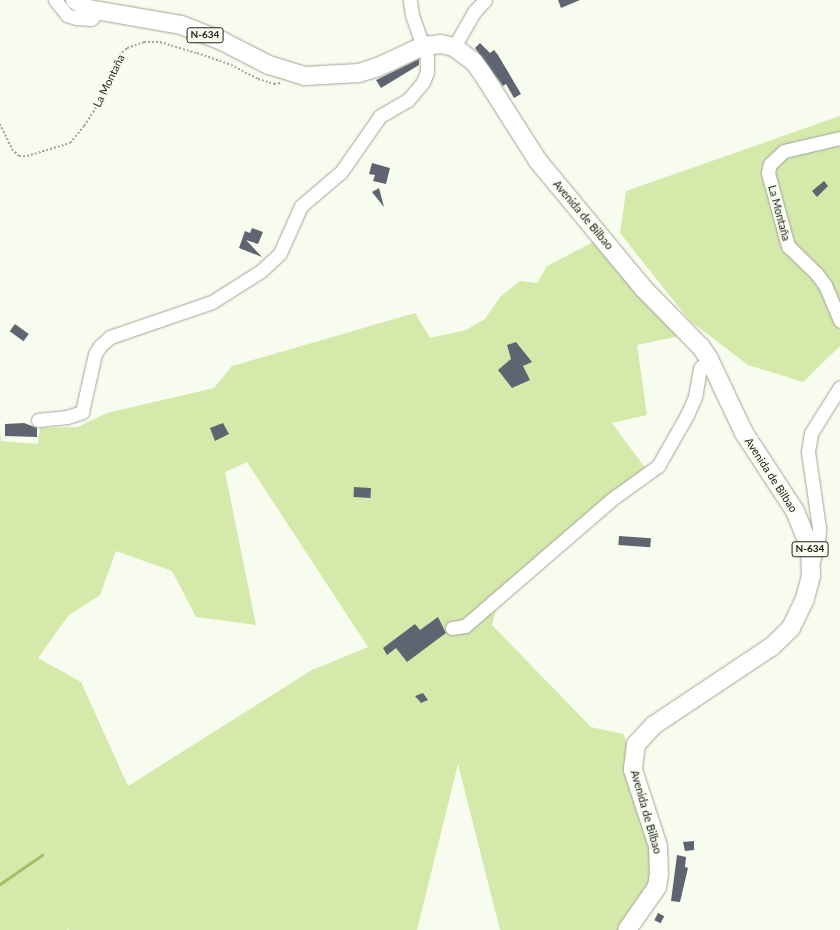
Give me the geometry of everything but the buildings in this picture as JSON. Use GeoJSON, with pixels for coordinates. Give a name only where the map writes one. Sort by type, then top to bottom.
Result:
{"type":"FeatureCollection","features":[{"type":"Feature","properties":{"kind":"highway","name":"N-634"},"geometry":{"type":"LineString","coordinates":[[75,0],[89,8],[181,25],[289,73],[305,76],[359,73],[378,67],[423,46],[441,44],[454,47]]}},
{"type":"Feature","properties":{"kind":"highway","name":"Avenida de Bilbao"},"geometry":{"type":"LineString","coordinates":[[454,47],[469,58],[482,72],[538,161],[643,288],[701,347],[709,359],[744,433],[795,511],[810,548],[811,576],[805,599],[791,628],[771,647],[654,725],[636,744],[633,770],[655,836],[660,861],[657,888],[627,930]]}},
{"type":"Feature","properties":{"kind":"street"},"geometry":{"type":"LineString","coordinates":[[55,0],[67,15],[76,18],[91,19],[99,10]]}},
{"type":"Feature","properties":{"kind":"street"},"geometry":{"type":"LineString","coordinates":[[38,420],[67,417],[82,412],[95,354],[100,346],[110,338],[212,302],[272,263],[285,246],[301,206],[340,172],[380,116],[408,100],[418,91],[427,72],[427,57],[410,0]]}},
{"type":"Feature","properties":{"kind":"street"},"geometry":{"type":"LineString","coordinates":[[454,47],[474,12],[485,0]]}},
{"type":"Feature","properties":{"kind":"street","name":"La Montaña"},"geometry":{"type":"LineString","coordinates":[[840,138],[784,151],[770,164],[768,173],[788,246],[816,273],[825,285],[840,321]]}},
{"type":"Feature","properties":{"kind":"street"},"geometry":{"type":"LineString","coordinates":[[452,628],[465,626],[612,499],[658,466],[687,415],[695,397],[700,368],[709,359]]}},
{"type":"Feature","properties":{"kind":"street"},"geometry":{"type":"LineString","coordinates":[[810,564],[818,544],[819,528],[808,452],[811,433],[840,387]]}},
{"type":"Feature","properties":{"kind":"path","name":"La Montaña"},"geometry":{"type":"LineString","coordinates":[[0,124],[14,153],[19,156],[27,156],[70,143],[84,126],[103,97],[119,55],[126,48],[144,42],[160,42],[218,60],[274,84],[283,81],[289,73]]}},
{"type":"Feature","properties":{"kind":"green space"},"geometry":{"type":"Polygon","coordinates":[[[840,116],[840,346],[803,382],[748,365],[689,320],[620,233],[626,191],[840,116]]]}},
{"type":"Feature","properties":{"kind":"green space"},"geometry":{"type":"Polygon","coordinates":[[[599,239],[685,335],[637,345],[647,415],[612,423],[646,469],[500,594],[492,625],[591,727],[623,734],[629,747],[656,875],[618,930],[500,930],[458,764],[417,930],[68,930],[70,925],[67,930],[0,930],[0,430],[1,441],[38,444],[40,428],[78,427],[107,413],[214,388],[232,366],[415,313],[430,338],[466,330],[485,319],[500,297],[520,281],[537,283],[547,266],[599,239]],[[247,462],[225,472],[256,625],[196,617],[172,571],[116,551],[100,595],[68,616],[38,658],[81,682],[128,786],[312,670],[368,647],[247,462]]]}},
{"type":"Feature","properties":{"kind":"waterway"},"geometry":{"type":"LineString","coordinates":[[0,884],[42,855]]}}]}
